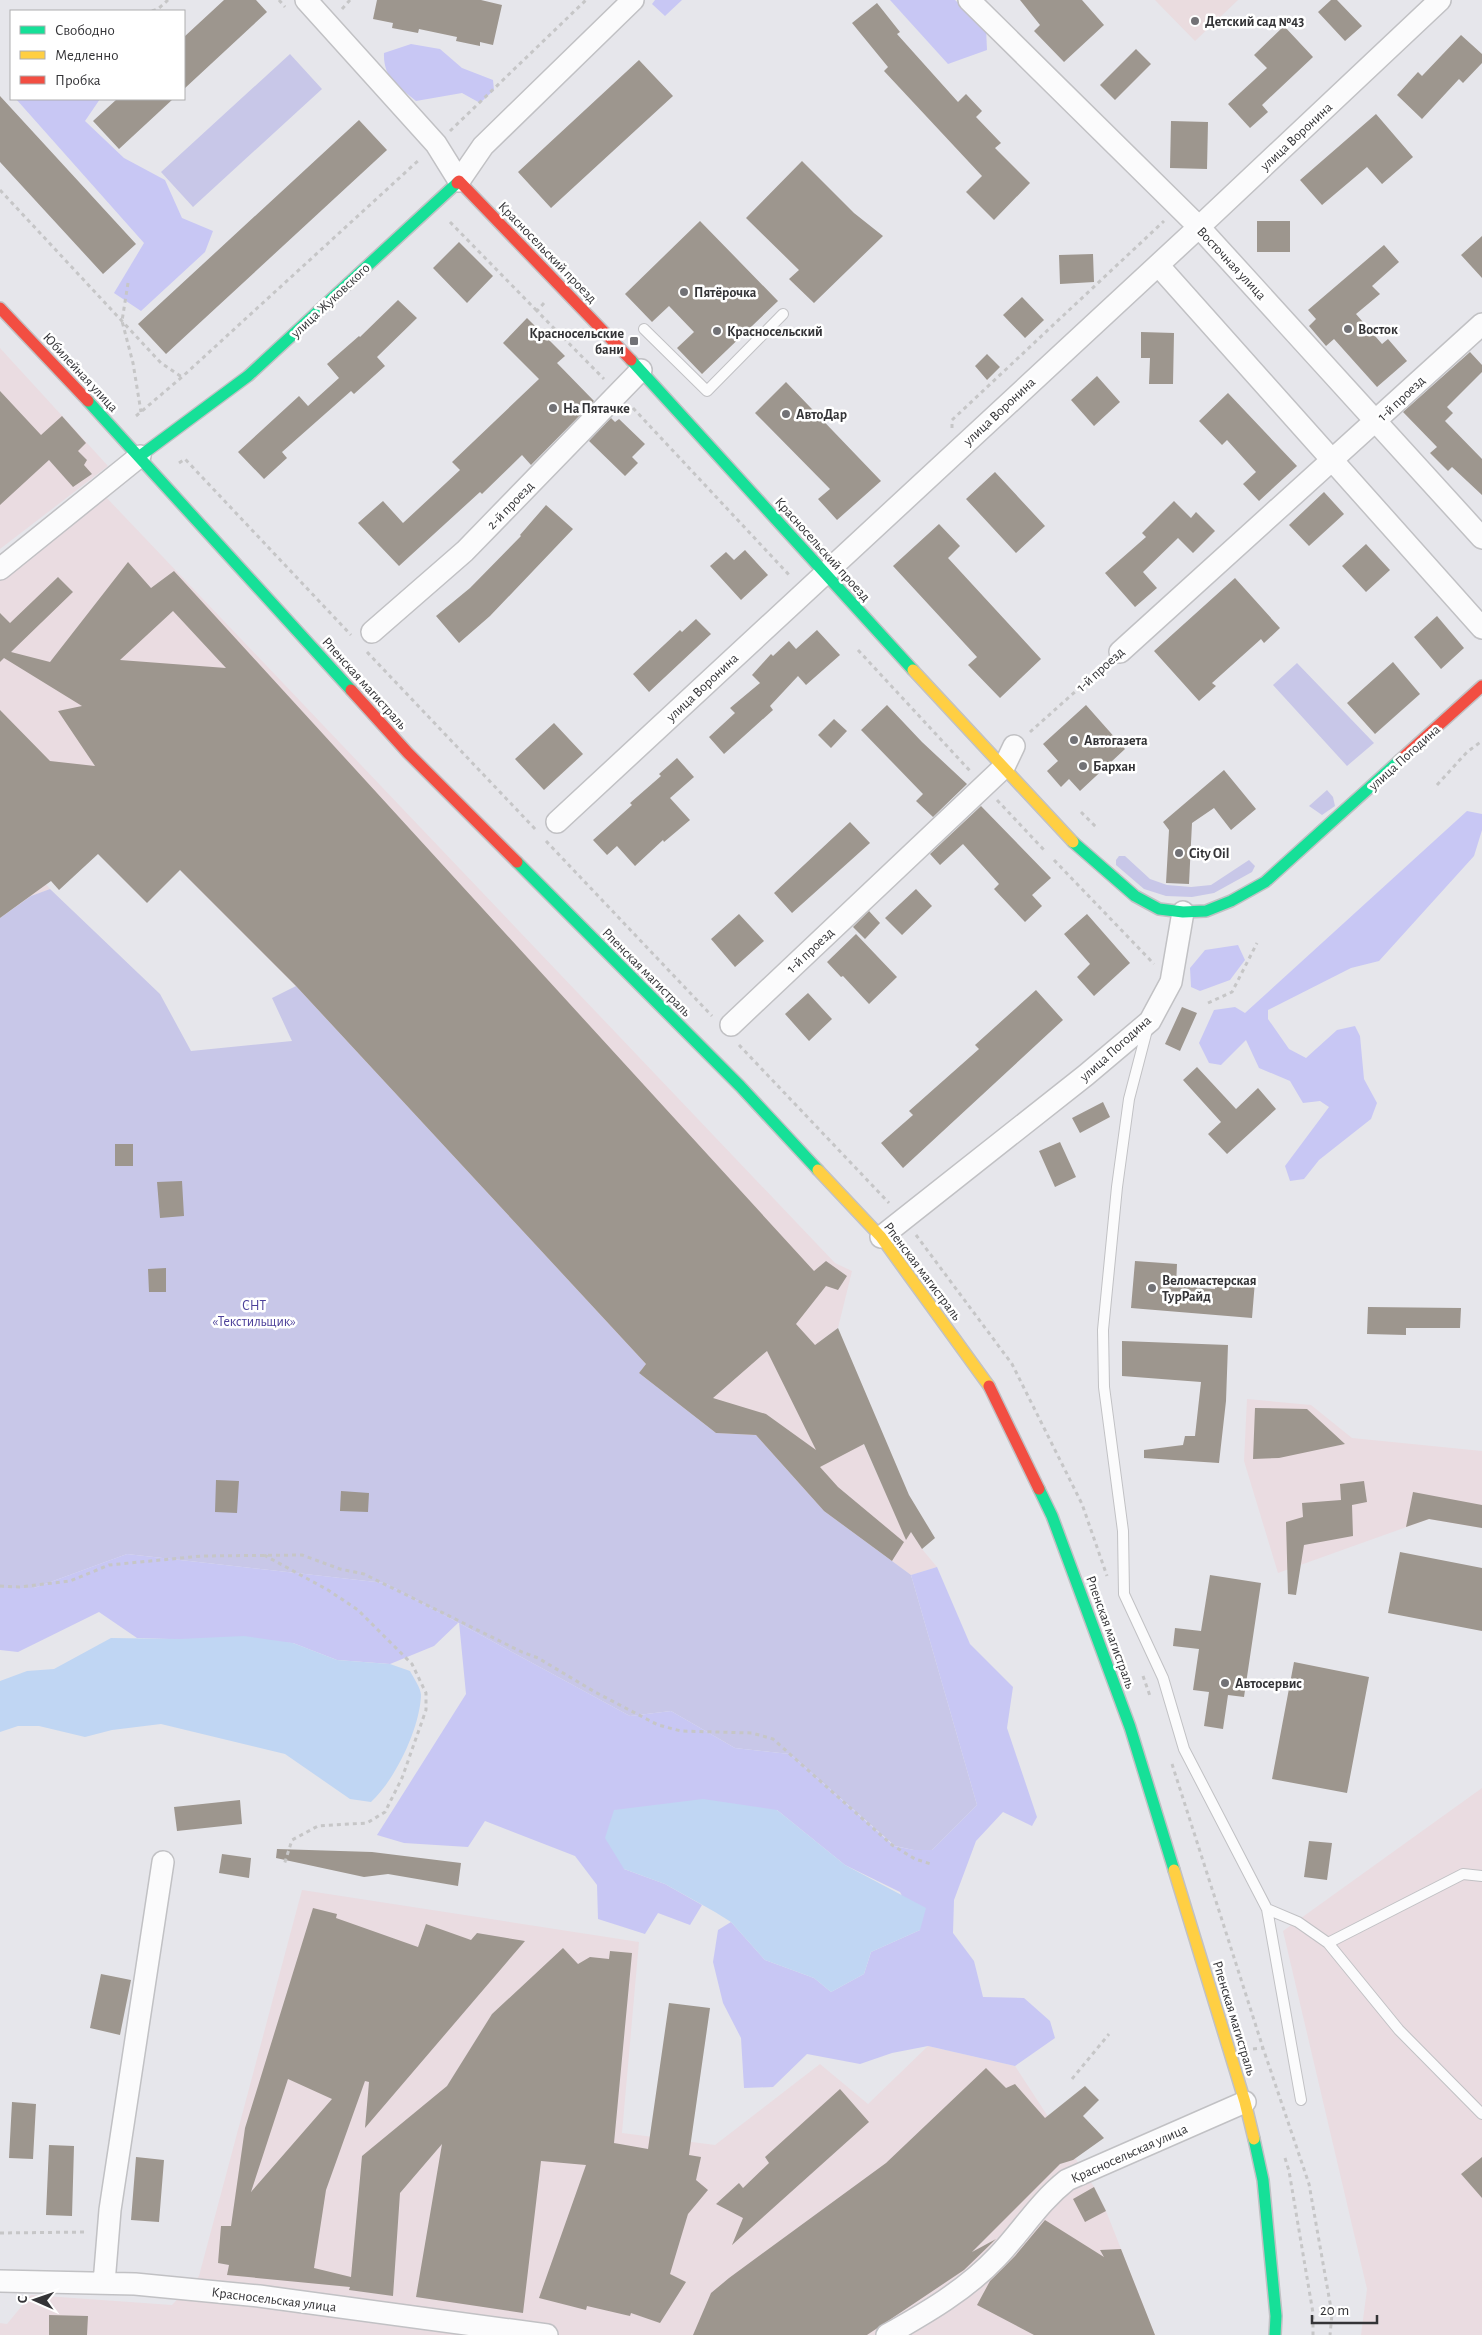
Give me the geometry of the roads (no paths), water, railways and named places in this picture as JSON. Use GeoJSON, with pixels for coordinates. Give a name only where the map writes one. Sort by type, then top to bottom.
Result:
{"type":"FeatureCollection","features":[{"type":"Feature","properties":{"kind":"main road","name":"Красносельский проезд"},"geometry":{"type":"LineString","coordinates":[[459,181],[641,370],[824,573],[1073,842],[1135,896],[1159,909],[1182,912]]}},
{"type":"Feature","properties":{"kind":"main road","name":"улица Жуковского"},"geometry":{"type":"LineString","coordinates":[[140,456],[248,376],[459,181]]}},
{"type":"Feature","properties":{"kind":"main road","name":"Юбилейная улица"},"geometry":{"type":"LineString","coordinates":[[0,308],[140,456]]}},
{"type":"Feature","properties":{"kind":"main road","name":"Рпенская магистраль"},"geometry":{"type":"LineString","coordinates":[[140,456],[408,753],[740,1086],[881,1237],[988,1385],[1052,1516],[1130,1727],[1245,2102],[1263,2180],[1276,2316],[1275,2335]]}},
{"type":"Feature","properties":{"kind":"main road","name":"улица Погодина"},"geometry":{"type":"LineString","coordinates":[[1182,912],[1206,911],[1231,901],[1265,882],[1482,686]]}},
{"type":"Feature","properties":{"kind":"street"},"geometry":{"type":"LineString","coordinates":[[306,0],[436,144],[459,181]]}},
{"type":"Feature","properties":{"kind":"street","name":"улица Жуковского"},"geometry":{"type":"LineString","coordinates":[[459,181],[483,146],[633,0]]}},
{"type":"Feature","properties":{"kind":"street","name":"Восточная улица"},"geometry":{"type":"LineString","coordinates":[[969,0],[1199,227],[1482,538]]}},
{"type":"Feature","properties":{"kind":"street","name":"улица Воронина"},"geometry":{"type":"LineString","coordinates":[[557,822],[804,591],[1199,227],[1440,0]]}},
{"type":"Feature","properties":{"kind":"street"},"geometry":{"type":"LineString","coordinates":[[1158,265],[1482,628]]}},
{"type":"Feature","properties":{"kind":"street","name":"1-й проезд"},"geometry":{"type":"LineString","coordinates":[[1120,652],[1482,324]]}},
{"type":"Feature","properties":{"kind":"street","name":"2-й проезд"},"geometry":{"type":"LineString","coordinates":[[372,632],[466,551],[641,370]]}},
{"type":"Feature","properties":{"kind":"street","name":"улица Жуковского"},"geometry":{"type":"LineString","coordinates":[[0,569],[140,456]]}},
{"type":"Feature","properties":{"kind":"street","name":"1-й проезд"},"geometry":{"type":"LineString","coordinates":[[731,1025],[1004,767],[1014,746]]}},
{"type":"Feature","properties":{"kind":"street","name":"улица Погодина"},"geometry":{"type":"LineString","coordinates":[[881,1237],[1086,1075],[1150,1021],[1172,982],[1182,912]]}},
{"type":"Feature","properties":{"kind":"street"},"geometry":{"type":"LineString","coordinates":[[104,2283],[108,2231],[163,1862]]}},
{"type":"Feature","properties":{"kind":"street","name":"Красносельская улица"},"geometry":{"type":"LineString","coordinates":[[887,2335],[940,2305],[996,2258],[1047,2196],[1067,2180],[1245,2102]]}},
{"type":"Feature","properties":{"kind":"street","name":"Красносельская улица"},"geometry":{"type":"LineString","coordinates":[[0,2281],[135,2284],[259,2296],[547,2335]]}},
{"type":"Feature","properties":{"kind":"lane"},"geometry":{"type":"LineString","coordinates":[[644,329],[707,391],[783,314]]}},
{"type":"Feature","properties":{"kind":"lane"},"geometry":{"type":"LineString","coordinates":[[1150,1021],[1129,1099],[1117,1187],[1103,1330],[1104,1387],[1123,1531],[1124,1594],[1163,1678],[1184,1749],[1267,1909],[1301,2100]]}},
{"type":"Feature","properties":{"kind":"lane"},"geometry":{"type":"LineString","coordinates":[[1328,1943],[1463,1874],[1482,1876]]}},
{"type":"Feature","properties":{"kind":"lane"},"geometry":{"type":"LineString","coordinates":[[1267,1909],[1298,1922],[1328,1943],[1399,2030],[1482,2114]]}},
{"type":"Feature","properties":{"kind":"place","name":"Детский сад №43"},"geometry":{"type":"Point","coordinates":[1195,21]}},
{"type":"Feature","properties":{"kind":"place","name":"Пятёрочка"},"geometry":{"type":"Point","coordinates":[684,292]}},
{"type":"Feature","properties":{"kind":"place","name":"Восток"},"geometry":{"type":"Point","coordinates":[1348,329]}},
{"type":"Feature","properties":{"kind":"place","name":"Красносельский"},"geometry":{"type":"Point","coordinates":[717,331]}},
{"type":"Feature","properties":{"kind":"place","name":"Красносельские бани"},"geometry":{"type":"Point","coordinates":[634,341]}},
{"type":"Feature","properties":{"kind":"place","name":"На Пятачке"},"geometry":{"type":"Point","coordinates":[553,408]}},
{"type":"Feature","properties":{"kind":"place","name":"АвтоДар"},"geometry":{"type":"Point","coordinates":[786,414]}},
{"type":"Feature","properties":{"kind":"place","name":"Автогазета"},"geometry":{"type":"Point","coordinates":[1074,740]}},
{"type":"Feature","properties":{"kind":"place","name":"Бархан"},"geometry":{"type":"Point","coordinates":[1083,766]}},
{"type":"Feature","properties":{"kind":"place","name":"City Oil"},"geometry":{"type":"Point","coordinates":[1179,853]}},
{"type":"Feature","properties":{"kind":"place","name":"Веломастерская ТурРайд"},"geometry":{"type":"Point","coordinates":[1152,1288]}},
{"type":"Feature","properties":{"kind":"place","name":"Автосервис"},"geometry":{"type":"Point","coordinates":[1225,1683]}},
{"type":"Feature","properties":{"kind":"park label","name":"СНТ «Текстильщик»"},"geometry":{"type":"Point","coordinates":[254,1314]}}]}
